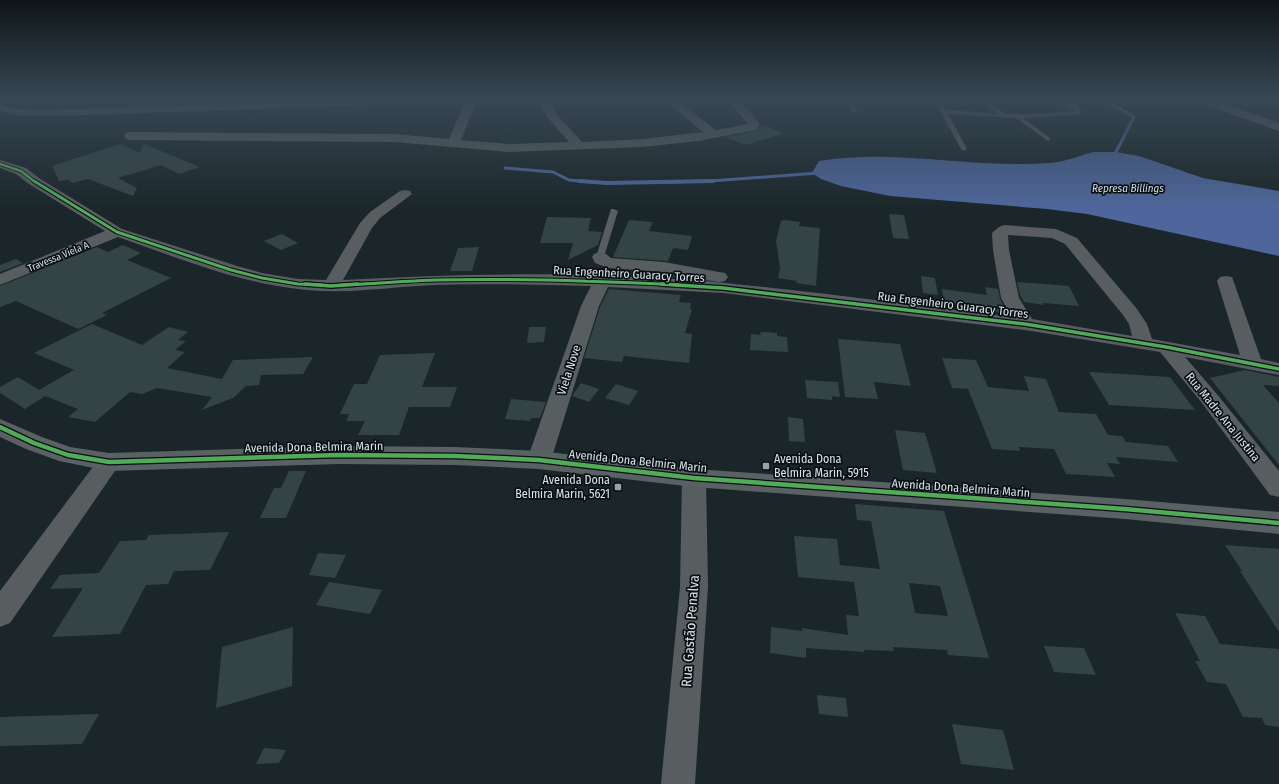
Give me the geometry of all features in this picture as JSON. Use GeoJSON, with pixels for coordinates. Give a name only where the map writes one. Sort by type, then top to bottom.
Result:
{"type":"FeatureCollection","features":[{"type":"Feature","properties":{"kind":"main road","name":"Avenida Dona Belmira Marin"},"geometry":{"type":"LineString","coordinates":[[0,427],[34,443],[68,455],[109,462],[339,455],[455,456],[539,460],[694,478],[1279,523]]}},
{"type":"Feature","properties":{"kind":"street"},"geometry":{"type":"LineString","coordinates":[[130,136],[395,138],[509,148],[643,143],[701,136]]}},
{"type":"Feature","properties":{"kind":"street"},"geometry":{"type":"LineString","coordinates":[[454,143],[457,136]]}},
{"type":"Feature","properties":{"kind":"street"},"geometry":{"type":"LineString","coordinates":[[570,136],[579,146]]}},
{"type":"Feature","properties":{"kind":"street","name":"Rua Engenheiro Guaracy Torres"},"geometry":{"type":"LineString","coordinates":[[0,164],[22,171],[34,181],[117,232],[231,270],[262,278],[298,284],[331,286],[434,280],[507,279],[602,281],[715,288],[1025,324],[1144,343],[1279,369]]}},
{"type":"Feature","properties":{"kind":"street"},"geometry":{"type":"LineString","coordinates":[[331,286],[365,226],[375,215],[405,194]]}},
{"type":"Feature","properties":{"kind":"street"},"geometry":{"type":"LineString","coordinates":[[1025,324],[1010,298],[1001,250],[1000,233],[1004,230],[1048,232],[1071,241],[1138,324],[1144,343]]}},
{"type":"Feature","properties":{"kind":"street","name":"Travessa Viela A"},"geometry":{"type":"LineString","coordinates":[[0,280],[117,232]]}},
{"type":"Feature","properties":{"kind":"street"},"geometry":{"type":"LineString","coordinates":[[600,258],[608,263],[664,267],[733,280],[747,284],[751,292]]}},
{"type":"Feature","properties":{"kind":"street","name":"Viela Nove"},"geometry":{"type":"LineString","coordinates":[[539,460],[590,306],[602,281]]}},
{"type":"Feature","properties":{"kind":"street"},"geometry":{"type":"LineString","coordinates":[[1226,281],[1252,363]]}},
{"type":"Feature","properties":{"kind":"street","name":"Rua Madre Ana Justina"},"geometry":{"type":"LineString","coordinates":[[1166,347],[1209,398],[1279,488]]}},
{"type":"Feature","properties":{"kind":"street"},"geometry":{"type":"LineString","coordinates":[[0,614],[109,462]]}},
{"type":"Feature","properties":{"kind":"street","name":"Rua Gastão Penalva"},"geometry":{"type":"LineString","coordinates":[[678,784],[694,587],[694,478]]}},
{"type":"Feature","properties":{"kind":"lane"},"geometry":{"type":"LineString","coordinates":[[957,136],[964,149]]}},
{"type":"Feature","properties":{"kind":"lane"},"geometry":{"type":"LineString","coordinates":[[1043,136],[1048,139]]}},
{"type":"Feature","properties":{"kind":"lane"},"geometry":{"type":"LineString","coordinates":[[600,258],[614,211]]}},
{"type":"Feature","properties":{"kind":"shaded area"},"geometry":{"type":"Polygon","coordinates":[[[627,272],[674,273],[733,284],[727,285],[653,274],[621,277],[627,272]]]}},
{"type":"Feature","properties":{"kind":"water","name":"Represa Billings"},"geometry":{"type":"Polygon","coordinates":[[[1093,152],[1116,152],[1139,156],[1203,178],[1279,191],[1279,256],[1087,214],[1047,209],[890,196],[841,186],[821,179],[812,173],[819,161],[848,158],[905,158],[1020,164],[1049,163],[1066,160],[1093,152]]]}},
{"type":"Feature","properties":{"kind":"building"},"geometry":{"type":"Polygon","coordinates":[[[733,136],[776,136],[746,145],[726,137],[733,136]]]}},
{"type":"Feature","properties":{"kind":"building"},"geometry":{"type":"Polygon","coordinates":[[[120,144],[142,154],[140,153],[144,144],[200,167],[179,174],[161,165],[118,178],[137,188],[133,196],[88,179],[73,183],[68,180],[59,181],[52,166],[120,144]]]}},
{"type":"Feature","properties":{"kind":"building"},"geometry":{"type":"Polygon","coordinates":[[[889,214],[904,215],[909,239],[893,238],[889,214]]]}},
{"type":"Feature","properties":{"kind":"building"},"geometry":{"type":"Polygon","coordinates":[[[547,217],[591,218],[588,231],[602,232],[598,245],[568,260],[573,243],[540,243],[547,217]]]}},
{"type":"Feature","properties":{"kind":"building"},"geometry":{"type":"Polygon","coordinates":[[[629,220],[653,222],[649,231],[692,236],[688,250],[673,248],[668,261],[613,257],[629,220]]]}},
{"type":"Feature","properties":{"kind":"building"},"geometry":{"type":"Polygon","coordinates":[[[785,220],[800,222],[799,226],[820,228],[816,286],[778,278],[780,268],[776,241],[781,221],[785,220]]]}},
{"type":"Feature","properties":{"kind":"building"},"geometry":{"type":"Polygon","coordinates":[[[282,234],[298,243],[281,250],[264,241],[282,234]]]}},
{"type":"Feature","properties":{"kind":"building"},"geometry":{"type":"Polygon","coordinates":[[[123,245],[141,253],[127,260],[171,278],[102,313],[107,315],[78,329],[16,301],[0,307],[0,286],[97,247],[108,252],[123,245]]]}},
{"type":"Feature","properties":{"kind":"building"},"geometry":{"type":"Polygon","coordinates":[[[479,247],[472,271],[450,271],[458,248],[479,247]]]}},
{"type":"Feature","properties":{"kind":"building"},"geometry":{"type":"Polygon","coordinates":[[[16,259],[23,263],[0,272],[0,265],[16,259]]]}},
{"type":"Feature","properties":{"kind":"building"},"geometry":{"type":"Polygon","coordinates":[[[921,276],[935,278],[938,295],[923,293],[921,276]]]}},
{"type":"Feature","properties":{"kind":"building"},"geometry":{"type":"Polygon","coordinates":[[[1017,282],[1069,286],[1079,306],[1043,303],[1044,305],[1024,302],[1020,295],[1017,282]]]}},
{"type":"Feature","properties":{"kind":"building"},"geometry":{"type":"Polygon","coordinates":[[[985,287],[998,289],[1000,299],[1008,314],[944,304],[942,289],[987,295],[985,287]]]}},
{"type":"Feature","properties":{"kind":"building"},"geometry":{"type":"Polygon","coordinates":[[[609,289],[681,295],[679,302],[691,303],[690,309],[692,309],[685,333],[692,334],[689,363],[624,356],[622,362],[584,358],[600,307],[609,289]]]}},
{"type":"Feature","properties":{"kind":"building"},"geometry":{"type":"Polygon","coordinates":[[[92,324],[142,345],[169,327],[188,332],[178,340],[186,341],[175,350],[185,352],[167,368],[222,379],[233,360],[313,357],[303,374],[261,375],[259,385],[246,386],[233,398],[202,410],[212,397],[157,388],[142,394],[130,392],[95,422],[68,417],[78,409],[45,396],[25,409],[0,393],[0,387],[18,377],[39,390],[74,370],[34,353],[92,324]]]}},
{"type":"Feature","properties":{"kind":"building"},"geometry":{"type":"Polygon","coordinates":[[[529,327],[546,327],[544,342],[527,343],[529,327]]]}},
{"type":"Feature","properties":{"kind":"building"},"geometry":{"type":"Polygon","coordinates":[[[760,332],[777,333],[777,336],[787,337],[788,352],[750,350],[751,334],[761,335],[760,332]]]}},
{"type":"Feature","properties":{"kind":"building"},"geometry":{"type":"Polygon","coordinates":[[[838,339],[900,344],[911,386],[874,382],[878,399],[845,397],[838,339]]]}},
{"type":"Feature","properties":{"kind":"building"},"geometry":{"type":"Polygon","coordinates":[[[435,353],[422,387],[457,387],[450,407],[409,407],[399,435],[358,435],[365,421],[346,421],[349,414],[340,414],[354,384],[367,384],[380,355],[435,353]]]}},
{"type":"Feature","properties":{"kind":"building"},"geometry":{"type":"Polygon","coordinates":[[[942,358],[976,360],[988,387],[1029,391],[1024,376],[1046,379],[1059,412],[1096,414],[1108,435],[1122,436],[1126,442],[1168,446],[1178,462],[1116,457],[1120,464],[1107,463],[1115,477],[1066,474],[1054,449],[1019,447],[1020,451],[992,449],[968,389],[952,388],[942,358]]]}},
{"type":"Feature","properties":{"kind":"building"},"geometry":{"type":"Polygon","coordinates":[[[1245,370],[1279,377],[1279,386],[1263,385],[1279,403],[1279,465],[1210,378],[1245,370]]]}},
{"type":"Feature","properties":{"kind":"building"},"geometry":{"type":"Polygon","coordinates":[[[1089,372],[1170,377],[1195,410],[1109,405],[1089,372]]]}},
{"type":"Feature","properties":{"kind":"building"},"geometry":{"type":"Polygon","coordinates":[[[805,380],[838,382],[840,397],[832,396],[832,400],[807,398],[805,380]]]}},
{"type":"Feature","properties":{"kind":"building"},"geometry":{"type":"Polygon","coordinates":[[[581,383],[599,389],[589,402],[572,396],[581,383]]]}},
{"type":"Feature","properties":{"kind":"building"},"geometry":{"type":"Polygon","coordinates":[[[616,384],[638,391],[629,405],[605,398],[616,384]]]}},
{"type":"Feature","properties":{"kind":"building"},"geometry":{"type":"Polygon","coordinates":[[[511,399],[546,402],[540,418],[531,418],[530,421],[505,419],[511,399]]]}},
{"type":"Feature","properties":{"kind":"building"},"geometry":{"type":"Polygon","coordinates":[[[788,417],[803,419],[805,442],[789,441],[788,417]]]}},
{"type":"Feature","properties":{"kind":"building"},"geometry":{"type":"Polygon","coordinates":[[[895,430],[925,433],[937,473],[903,470],[895,430]]]}},
{"type":"Feature","properties":{"kind":"building"},"geometry":{"type":"Polygon","coordinates":[[[289,471],[306,471],[286,518],[260,518],[274,488],[281,488],[289,471]]]}},
{"type":"Feature","properties":{"kind":"building"},"geometry":{"type":"Polygon","coordinates":[[[855,504],[944,511],[989,658],[948,655],[947,650],[893,647],[894,651],[864,650],[864,652],[806,648],[806,658],[770,653],[771,627],[802,631],[802,628],[848,635],[846,615],[859,616],[854,582],[798,577],[794,536],[837,539],[840,565],[880,569],[871,521],[857,520],[855,504]],[[909,583],[915,613],[948,616],[940,586],[909,583]]]}},
{"type":"Feature","properties":{"kind":"building"},"geometry":{"type":"Polygon","coordinates":[[[229,532],[210,570],[174,571],[168,584],[146,585],[120,634],[52,637],[83,588],[50,589],[60,575],[99,573],[120,541],[146,540],[149,535],[229,532]]]}},
{"type":"Feature","properties":{"kind":"building"},"geometry":{"type":"Polygon","coordinates":[[[1225,545],[1279,549],[1279,632],[1240,571],[1242,571],[1225,545]]]}},
{"type":"Feature","properties":{"kind":"building"},"geometry":{"type":"Polygon","coordinates":[[[318,553],[346,555],[335,578],[309,575],[318,553]]]}},
{"type":"Feature","properties":{"kind":"building"},"geometry":{"type":"Polygon","coordinates":[[[329,582],[382,590],[370,614],[316,605],[329,582]]]}},
{"type":"Feature","properties":{"kind":"building"},"geometry":{"type":"Polygon","coordinates":[[[1175,613],[1205,616],[1220,644],[1279,649],[1279,727],[1265,725],[1262,718],[1243,717],[1226,684],[1207,682],[1195,661],[1200,661],[1175,613]]]}},
{"type":"Feature","properties":{"kind":"building"},"geometry":{"type":"Polygon","coordinates":[[[293,627],[292,686],[216,708],[222,647],[293,627]]]}},
{"type":"Feature","properties":{"kind":"building"},"geometry":{"type":"Polygon","coordinates":[[[1044,646],[1084,648],[1096,675],[1054,672],[1044,646]]]}},
{"type":"Feature","properties":{"kind":"building"},"geometry":{"type":"Polygon","coordinates":[[[817,695],[846,698],[848,717],[819,714],[817,695]]]}},
{"type":"Feature","properties":{"kind":"building"},"geometry":{"type":"Polygon","coordinates":[[[99,714],[82,744],[0,746],[0,717],[99,714]]]}},
{"type":"Feature","properties":{"kind":"building"},"geometry":{"type":"Polygon","coordinates":[[[952,724],[1003,730],[1014,770],[961,764],[952,724]]]}},
{"type":"Feature","properties":{"kind":"building"},"geometry":{"type":"Polygon","coordinates":[[[264,748],[286,750],[279,763],[256,764],[264,748]]]}},
{"type":"Feature","properties":{"kind":"waterway"},"geometry":{"type":"LineString","coordinates":[[1116,152],[1124,136]]}},
{"type":"Feature","properties":{"kind":"waterway"},"geometry":{"type":"LineString","coordinates":[[505,168],[553,172],[569,180],[587,182]]}},
{"type":"Feature","properties":{"kind":"waterway"},"geometry":{"type":"LineString","coordinates":[[700,181],[818,173]]}},
{"type":"Feature","properties":{"kind":"waterway"},"geometry":{"type":"LineString","coordinates":[[579,181],[587,182]]}},
{"type":"Feature","properties":{"kind":"waterway"},"geometry":{"type":"LineString","coordinates":[[587,182],[607,183],[700,181]]}},
{"type":"Feature","properties":{"kind":"waterway"},"geometry":{"type":"LineString","coordinates":[[669,182],[700,181]]}},
{"type":"Feature","properties":{"kind":"waterway"},"geometry":{"type":"LineString","coordinates":[[700,181],[713,181]]}},
{"type":"Feature","properties":{"kind":"waterway"},"geometry":{"type":"LineString","coordinates":[[587,182],[592,182]]}},
{"type":"Feature","properties":{"kind":"cycle path"},"geometry":{"type":"LineString","coordinates":[[0,164],[21,171],[34,181],[117,232],[231,270],[262,278],[298,284],[331,286],[434,280],[507,279],[602,281],[723,288],[1025,324],[1166,347],[1279,369]]}},
{"type":"Feature","properties":{"kind":"cycle path"},"geometry":{"type":"LineString","coordinates":[[0,427],[34,443],[68,455],[109,462],[339,455],[455,456],[539,460],[694,478],[1125,509],[1279,523]]}},
{"type":"Feature","properties":{"kind":"place","name":"Avenida Dona Belmira Marin, 5915"},"geometry":{"type":"Point","coordinates":[766,466]}},
{"type":"Feature","properties":{"kind":"place","name":"Avenida Dona Belmira Marin, 5621"},"geometry":{"type":"Point","coordinates":[618,487]}}]}
